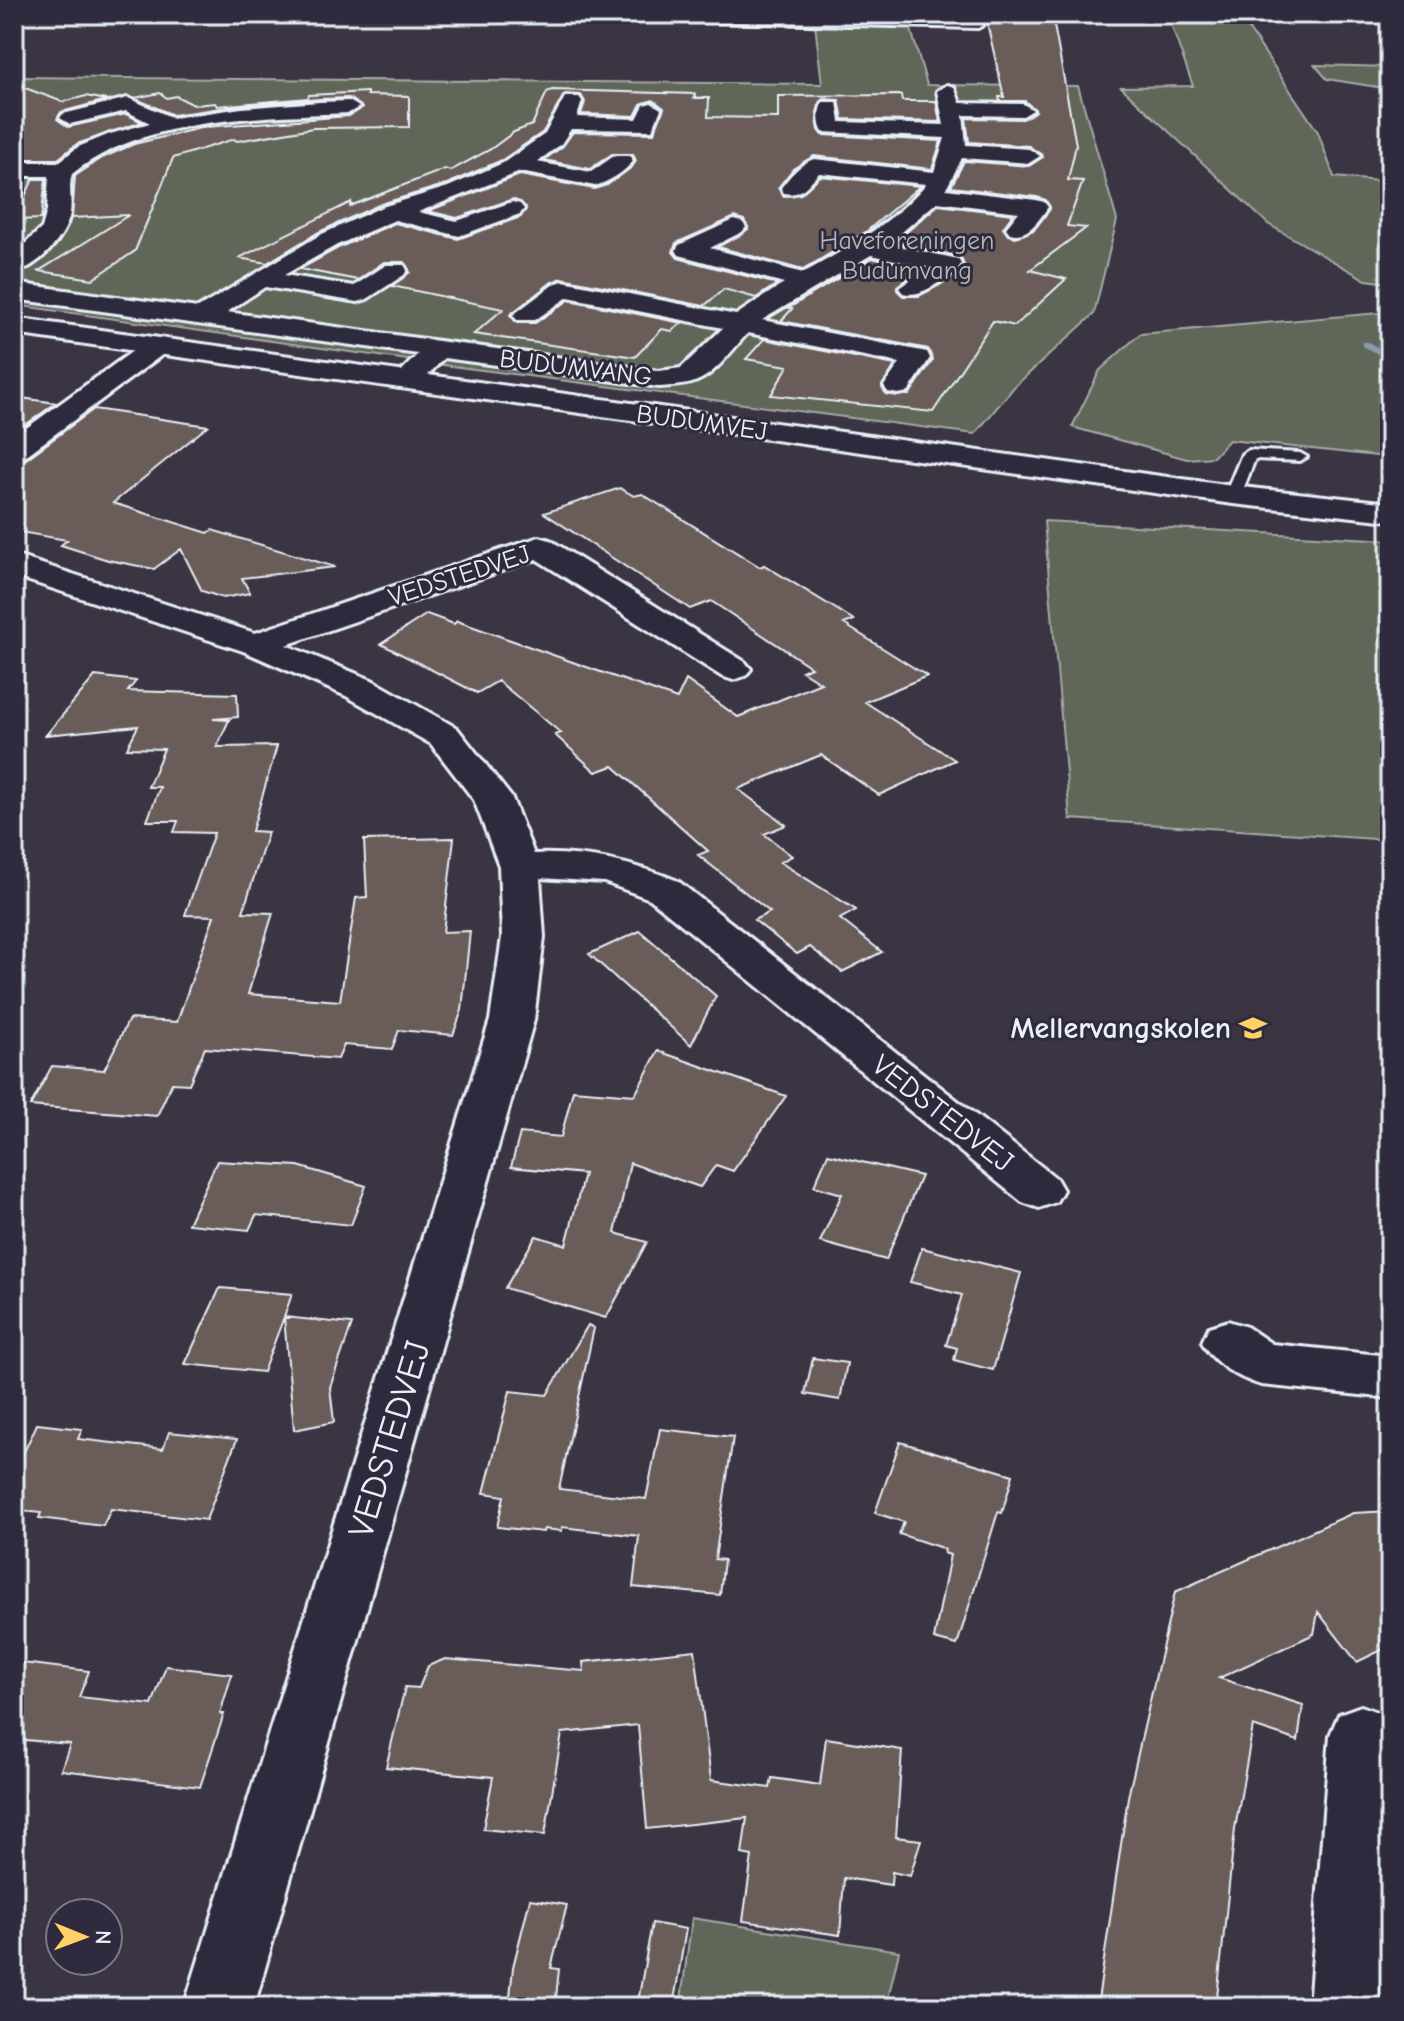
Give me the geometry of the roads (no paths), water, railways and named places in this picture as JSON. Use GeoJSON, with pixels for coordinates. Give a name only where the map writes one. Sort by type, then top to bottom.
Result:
{"type":"FeatureCollection","features":[{"type":"Feature","properties":{"kind":"street"},"geometry":{"type":"LineString","coordinates":[[70,118],[128,104],[170,125]]}},
{"type":"Feature","properties":{"kind":"street"},"geometry":{"type":"LineString","coordinates":[[830,106],[830,128],[952,121],[1023,110]]}},
{"type":"Feature","properties":{"kind":"street"},"geometry":{"type":"LineString","coordinates":[[14,266],[26,247],[57,219],[59,177],[64,169],[101,145],[170,125],[266,111],[349,107]]}},
{"type":"Feature","properties":{"kind":"street"},"geometry":{"type":"LineString","coordinates":[[204,316],[312,248],[390,212],[517,165],[538,152],[568,112],[645,126],[651,109]]}},
{"type":"Feature","properties":{"kind":"street"},"geometry":{"type":"LineString","coordinates":[[952,121],[1029,156]]}},
{"type":"Feature","properties":{"kind":"street","name":"BUDUMVANG"},"geometry":{"type":"LineString","coordinates":[[14,291],[677,379],[697,370],[739,323],[805,281],[869,247],[904,221],[935,186],[952,121]]}},
{"type":"Feature","properties":{"kind":"street"},"geometry":{"type":"LineString","coordinates":[[517,165],[595,179],[622,161]]}},
{"type":"Feature","properties":{"kind":"street"},"geometry":{"type":"LineString","coordinates":[[792,188],[814,166],[1036,207],[1018,228]]}},
{"type":"Feature","properties":{"kind":"street"},"geometry":{"type":"LineString","coordinates":[[14,169],[64,169]]}},
{"type":"Feature","properties":{"kind":"street"},"geometry":{"type":"LineString","coordinates":[[390,212],[459,229],[512,209]]}},
{"type":"Feature","properties":{"kind":"street"},"geometry":{"type":"LineString","coordinates":[[734,227],[688,250],[805,281]]}},
{"type":"Feature","properties":{"kind":"street"},"geometry":{"type":"LineString","coordinates":[[869,247],[949,264],[912,288]]}},
{"type":"Feature","properties":{"kind":"street"},"geometry":{"type":"LineString","coordinates":[[260,279],[358,294],[395,270]]}},
{"type":"Feature","properties":{"kind":"street","name":"BUDUMVANG"},"geometry":{"type":"LineString","coordinates":[[526,315],[563,289],[917,358],[898,386]]}},
{"type":"Feature","properties":{"kind":"street","name":"BUDUMVEJ"},"geometry":{"type":"LineString","coordinates":[[14,326],[1233,495],[1390,512]]}},
{"type":"Feature","properties":{"kind":"street"},"geometry":{"type":"LineString","coordinates":[[14,451],[157,346]]}},
{"type":"Feature","properties":{"kind":"street"},"geometry":{"type":"LineString","coordinates":[[406,381],[438,349]]}},
{"type":"Feature","properties":{"kind":"street","name":"VEDSTEDVEJ"},"geometry":{"type":"LineString","coordinates":[[255,644],[539,547],[733,669]]}},
{"type":"Feature","properties":{"kind":"street","name":"VEDSTEDVEJ"},"geometry":{"type":"LineString","coordinates":[[14,565],[255,644],[359,688],[444,736],[493,798],[519,866],[523,937],[512,1020],[219,2007]]}},
{"type":"Feature","properties":{"kind":"street","name":"VEDSTEDVEJ"},"geometry":{"type":"LineString","coordinates":[[519,866],[580,864],[624,873],[664,890],[1039,1190]]}},
{"type":"Feature","properties":{"kind":"street"},"geometry":{"type":"LineString","coordinates":[[1228,1342],[1261,1364],[1390,1377]]}},
{"type":"Feature","properties":{"kind":"street"},"geometry":{"type":"LineString","coordinates":[[1344,2007],[1361,1735]]}},
{"type":"Feature","properties":{"kind":"lane"},"geometry":{"type":"LineString","coordinates":[[593,17],[978,25],[977,14]]}},
{"type":"Feature","properties":{"kind":"lane"},"geometry":{"type":"LineString","coordinates":[[1233,495],[1249,454],[1300,457]]}},
{"type":"Feature","properties":{"kind":"waterway"},"geometry":{"type":"LineString","coordinates":[[1365,344],[1390,357]]}},
{"type":"Feature","properties":{"kind":"place","name":"Mellervangskolen"},"geometry":{"type":"Point","coordinates":[1253,1028]}},
{"type":"Feature","properties":{"kind":"park label","name":"Haveforeningen Budumvang"},"geometry":{"type":"Point","coordinates":[907,255]}}]}
